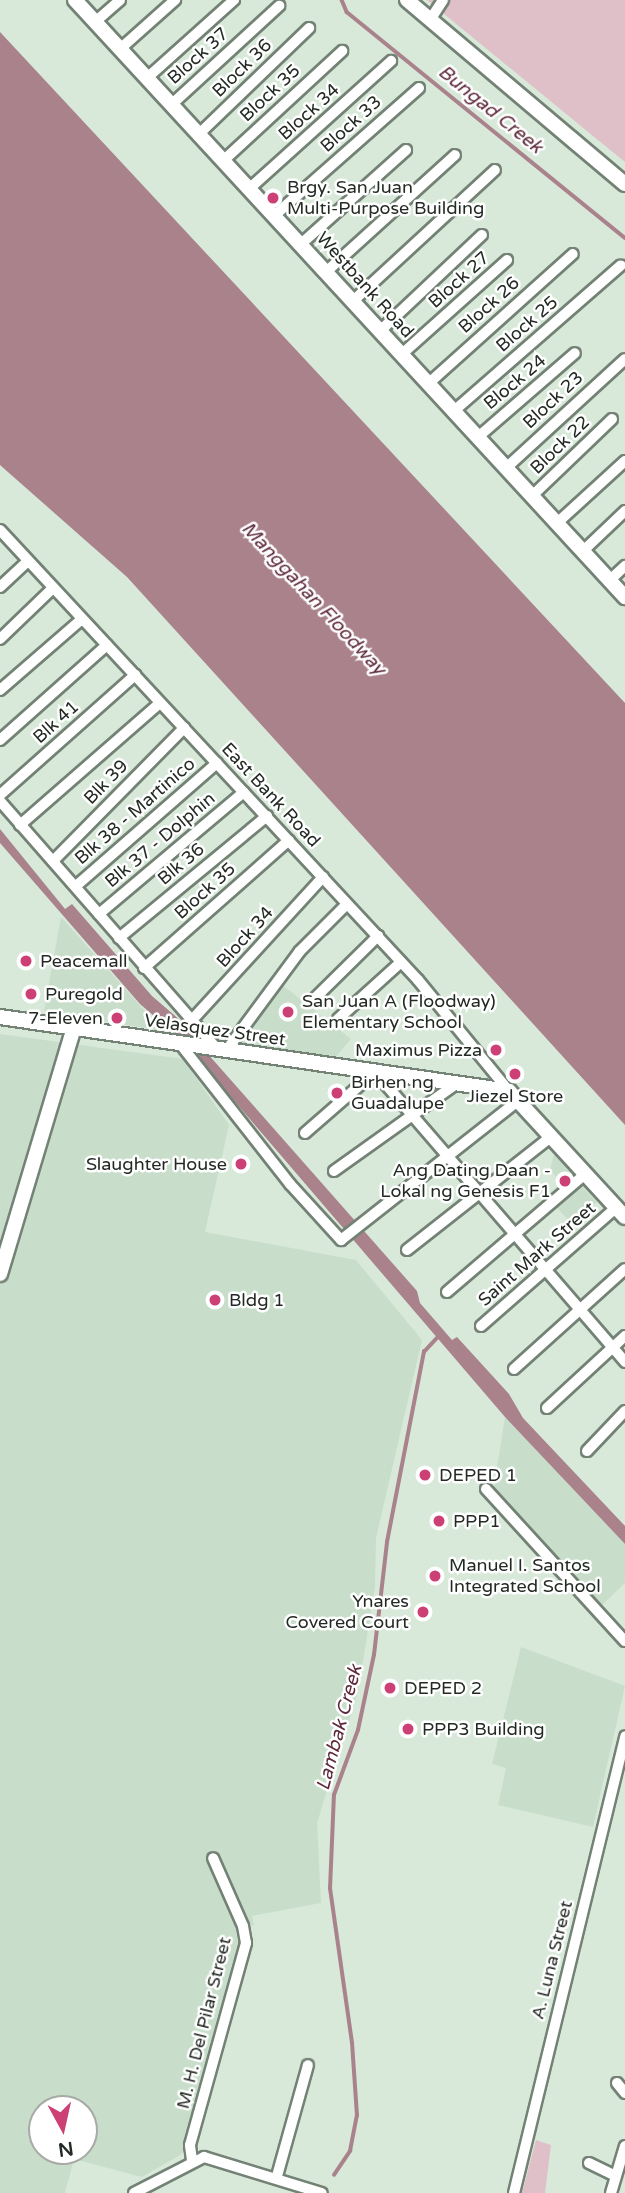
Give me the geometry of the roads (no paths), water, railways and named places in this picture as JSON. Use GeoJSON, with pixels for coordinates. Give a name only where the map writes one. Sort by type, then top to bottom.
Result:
{"type":"FeatureCollection","features":[{"type":"Feature","properties":{"kind":"street","name":"Westbank Road"},"geometry":{"type":"LineString","coordinates":[[75,0],[625,597]]}},
{"type":"Feature","properties":{"kind":"street"},"geometry":{"type":"LineString","coordinates":[[95,22],[120,0]]}},
{"type":"Feature","properties":{"kind":"street"},"geometry":{"type":"LineString","coordinates":[[120,49],[175,0]]}},
{"type":"Feature","properties":{"kind":"street"},"geometry":{"type":"LineString","coordinates":[[147,78],[234,0]]}},
{"type":"Feature","properties":{"kind":"street"},"geometry":{"type":"LineString","coordinates":[[407,0],[625,184]]}},
{"type":"Feature","properties":{"kind":"street"},"geometry":{"type":"LineString","coordinates":[[430,20],[443,0]]}},
{"type":"Feature","properties":{"kind":"street","name":"Block 37"},"geometry":{"type":"LineString","coordinates":[[171,104],[279,6]]}},
{"type":"Feature","properties":{"kind":"street","name":"Block 36"},"geometry":{"type":"LineString","coordinates":[[199,134],[309,28]]}},
{"type":"Feature","properties":{"kind":"street","name":"Block 35"},"geometry":{"type":"LineString","coordinates":[[224,160],[342,51]]}},
{"type":"Feature","properties":{"kind":"street","name":"Block 34"},"geometry":{"type":"LineString","coordinates":[[250,188],[391,61]]}},
{"type":"Feature","properties":{"kind":"street","name":"Block 33"},"geometry":{"type":"LineString","coordinates":[[275,215],[419,89]]}},
{"type":"Feature","properties":{"kind":"street"},"geometry":{"type":"LineString","coordinates":[[301,244],[406,150]]}},
{"type":"Feature","properties":{"kind":"street"},"geometry":{"type":"LineString","coordinates":[[326,272],[455,155]]}},
{"type":"Feature","properties":{"kind":"street"},"geometry":{"type":"LineString","coordinates":[[353,301],[495,170]]}},
{"type":"Feature","properties":{"kind":"street"},"geometry":{"type":"LineString","coordinates":[[380,331],[482,235]]}},
{"type":"Feature","properties":{"kind":"street","name":"Block 26"},"geometry":{"type":"LineString","coordinates":[[429,383],[573,254]]}},
{"type":"Feature","properties":{"kind":"street","name":"Block 27"},"geometry":{"type":"LineString","coordinates":[[402,354],[507,260]]}},
{"type":"Feature","properties":{"kind":"street","name":"Block 25"},"geometry":{"type":"LineString","coordinates":[[455,410],[621,265]]}},
{"type":"Feature","properties":{"kind":"street","name":"Block 24"},"geometry":{"type":"LineString","coordinates":[[478,437],[575,353]]}},
{"type":"Feature","properties":{"kind":"street","name":"Block 23"},"geometry":{"type":"LineString","coordinates":[[506,468],[625,359]]}},
{"type":"Feature","properties":{"kind":"street","name":"Block 22"},"geometry":{"type":"LineString","coordinates":[[532,496],[612,419]]}},
{"type":"Feature","properties":{"kind":"street"},"geometry":{"type":"LineString","coordinates":[[557,523],[625,461]]}},
{"type":"Feature","properties":{"kind":"street"},"geometry":{"type":"LineString","coordinates":[[583,551],[625,511]]}},
{"type":"Feature","properties":{"kind":"street","name":"East Bank Road"},"geometry":{"type":"LineString","coordinates":[[1,532],[378,936],[514,1095]]}},
{"type":"Feature","properties":{"kind":"street"},"geometry":{"type":"LineString","coordinates":[[0,587],[28,561]]}},
{"type":"Feature","properties":{"kind":"street"},"geometry":{"type":"LineString","coordinates":[[610,580],[625,566]]}},
{"type":"Feature","properties":{"kind":"street"},"geometry":{"type":"LineString","coordinates":[[0,639],[53,588]]}},
{"type":"Feature","properties":{"kind":"street"},"geometry":{"type":"LineString","coordinates":[[0,690],[82,619]]}},
{"type":"Feature","properties":{"kind":"street"},"geometry":{"type":"LineString","coordinates":[[0,740],[107,645]]}},
{"type":"Feature","properties":{"kind":"street","name":"Blk 41"},"geometry":{"type":"LineString","coordinates":[[0,795],[135,675]]}},
{"type":"Feature","properties":{"kind":"street"},"geometry":{"type":"LineString","coordinates":[[20,825],[160,703]]}},
{"type":"Feature","properties":{"kind":"street","name":"Blk 39"},"geometry":{"type":"LineString","coordinates":[[53,861],[184,728]]}},
{"type":"Feature","properties":{"kind":"street","name":"Blk 38 - Martinico"},"geometry":{"type":"LineString","coordinates":[[76,886],[217,763]]}},
{"type":"Feature","properties":{"kind":"street","name":"Blk 37 - Dolphin"},"geometry":{"type":"LineString","coordinates":[[99,914],[244,792]]}},
{"type":"Feature","properties":{"kind":"street"},"geometry":{"type":"LineString","coordinates":[[0,801],[144,968],[222,1051],[300,951],[347,904]]}},
{"type":"Feature","properties":{"kind":"street","name":"Blk 36"},"geometry":{"type":"LineString","coordinates":[[119,938],[267,816]]}},
{"type":"Feature","properties":{"kind":"street","name":"Block 35"},"geometry":{"type":"LineString","coordinates":[[144,968],[289,840]]}},
{"type":"Feature","properties":{"kind":"street","name":"Block 34"},"geometry":{"type":"LineString","coordinates":[[192,1020],[323,877]]}},
{"type":"Feature","properties":{"kind":"street"},"geometry":{"type":"LineString","coordinates":[[312,1001],[378,936]]}},
{"type":"Feature","properties":{"kind":"street"},"geometry":{"type":"LineString","coordinates":[[338,1019],[401,962]]}},
{"type":"Feature","properties":{"kind":"street","name":"Velasquez Street"},"geometry":{"type":"LineString","coordinates":[[0,1017],[456,1083],[514,1095]]}},
{"type":"Feature","properties":{"kind":"street"},"geometry":{"type":"LineString","coordinates":[[0,1274],[74,1028]]}},
{"type":"Feature","properties":{"kind":"street"},"geometry":{"type":"LineString","coordinates":[[181,1045],[290,1184],[344,1237],[447,1154],[514,1095],[621,1212]]}},
{"type":"Feature","properties":{"kind":"street"},"geometry":{"type":"LineString","coordinates":[[306,1133],[375,1072],[518,1233],[579,1311],[625,1362]]}},
{"type":"Feature","properties":{"kind":"street"},"geometry":{"type":"LineString","coordinates":[[334,1171],[456,1083]]}},
{"type":"Feature","properties":{"kind":"street"},"geometry":{"type":"LineString","coordinates":[[407,1250],[552,1136]]}},
{"type":"Feature","properties":{"kind":"street"},"geometry":{"type":"LineString","coordinates":[[447,1292],[585,1174]]}},
{"type":"Feature","properties":{"kind":"street","name":"Saint Mark Street"},"geometry":{"type":"LineString","coordinates":[[481,1326],[621,1212]]}},
{"type":"Feature","properties":{"kind":"street"},"geometry":{"type":"LineString","coordinates":[[514,1368],[625,1269]]}},
{"type":"Feature","properties":{"kind":"street"},"geometry":{"type":"LineString","coordinates":[[547,1408],[625,1336]]}},
{"type":"Feature","properties":{"kind":"street"},"geometry":{"type":"LineString","coordinates":[[587,1451],[625,1411]]}},
{"type":"Feature","properties":{"kind":"street"},"geometry":{"type":"LineString","coordinates":[[486,1489],[625,1640]]}},
{"type":"Feature","properties":{"kind":"street","name":"A. Luna Street"},"geometry":{"type":"LineString","coordinates":[[514,2193],[625,1735]]}},
{"type":"Feature","properties":{"kind":"street","name":"M. H. Del Pilar Street"},"geometry":{"type":"LineString","coordinates":[[192,2160],[190,2145],[246,1943],[243,1926],[213,1858]]}},
{"type":"Feature","properties":{"kind":"street"},"geometry":{"type":"LineString","coordinates":[[277,2176],[308,2065]]}},
{"type":"Feature","properties":{"kind":"street"},"geometry":{"type":"LineString","coordinates":[[617,2083],[625,2092]]}},
{"type":"Feature","properties":{"kind":"street"},"geometry":{"type":"LineString","coordinates":[[611,2193],[614,2175],[625,2146]]}},
{"type":"Feature","properties":{"kind":"street"},"geometry":{"type":"LineString","coordinates":[[134,2193],[192,2160],[214,2159],[277,2176],[322,2193]]}},
{"type":"Feature","properties":{"kind":"street"},"geometry":{"type":"LineString","coordinates":[[589,2163],[614,2175]]}},
{"type":"Feature","properties":{"kind":"water","name":"Manggahan Floodway"},"geometry":{"type":"Polygon","coordinates":[[[0,32],[625,703],[625,1125],[127,577],[0,465],[0,32]]]}},
{"type":"Feature","properties":{"kind":"water"},"geometry":{"type":"Polygon","coordinates":[[[0,829],[65,909],[72,904],[152,996],[195,1033],[207,1053],[417,1291],[420,1303],[452,1340],[457,1337],[509,1394],[523,1418],[625,1526],[625,1544],[505,1417],[183,1041],[140,1004],[0,843],[0,829]]]}},
{"type":"Feature","properties":{"kind":"waterway","name":"Bungad Creek"},"geometry":{"type":"LineString","coordinates":[[342,0],[347,12],[625,238]]}},
{"type":"Feature","properties":{"kind":"waterway","name":"Lambak Creek"},"geometry":{"type":"LineString","coordinates":[[334,2175],[350,2151],[357,2116],[352,2043],[330,1889],[334,1795],[358,1730],[374,1655],[387,1542],[424,1352],[439,1336]]}},
{"type":"Feature","properties":{"kind":"place","name":"Brgy. San Juan Multi-Purpose Building"},"geometry":{"type":"Point","coordinates":[273,198]}},
{"type":"Feature","properties":{"kind":"place","name":"Peacemall"},"geometry":{"type":"Point","coordinates":[26,961]}},
{"type":"Feature","properties":{"kind":"place","name":"Puregold"},"geometry":{"type":"Point","coordinates":[31,994]}},
{"type":"Feature","properties":{"kind":"place","name":"San Juan A (Floodway) Elementary School"},"geometry":{"type":"Point","coordinates":[288,1012]}},
{"type":"Feature","properties":{"kind":"place","name":"7-Eleven"},"geometry":{"type":"Point","coordinates":[117,1018]}},
{"type":"Feature","properties":{"kind":"place","name":"Maximus Pizza"},"geometry":{"type":"Point","coordinates":[496,1050]}},
{"type":"Feature","properties":{"kind":"place","name":"Jiezel Store"},"geometry":{"type":"Point","coordinates":[515,1074]}},
{"type":"Feature","properties":{"kind":"place","name":"Birhen ng Guadalupe"},"geometry":{"type":"Point","coordinates":[337,1093]}},
{"type":"Feature","properties":{"kind":"place","name":"Slaughter House"},"geometry":{"type":"Point","coordinates":[241,1164]}},
{"type":"Feature","properties":{"kind":"place","name":"Ang Dating Daan - Lokal ng Genesis F1"},"geometry":{"type":"Point","coordinates":[565,1181]}},
{"type":"Feature","properties":{"kind":"place","name":"Bldg 1"},"geometry":{"type":"Point","coordinates":[215,1300]}},
{"type":"Feature","properties":{"kind":"place","name":"DEPED 1"},"geometry":{"type":"Point","coordinates":[425,1475]}},
{"type":"Feature","properties":{"kind":"place","name":"PPP1"},"geometry":{"type":"Point","coordinates":[439,1521]}},
{"type":"Feature","properties":{"kind":"place","name":"Manuel I. Santos Integrated School"},"geometry":{"type":"Point","coordinates":[435,1576]}},
{"type":"Feature","properties":{"kind":"place","name":"Ynares Covered Court"},"geometry":{"type":"Point","coordinates":[423,1612]}},
{"type":"Feature","properties":{"kind":"place","name":"DEPED 2"},"geometry":{"type":"Point","coordinates":[390,1688]}},
{"type":"Feature","properties":{"kind":"place","name":"PPP3 Building"},"geometry":{"type":"Point","coordinates":[408,1729]}}]}
